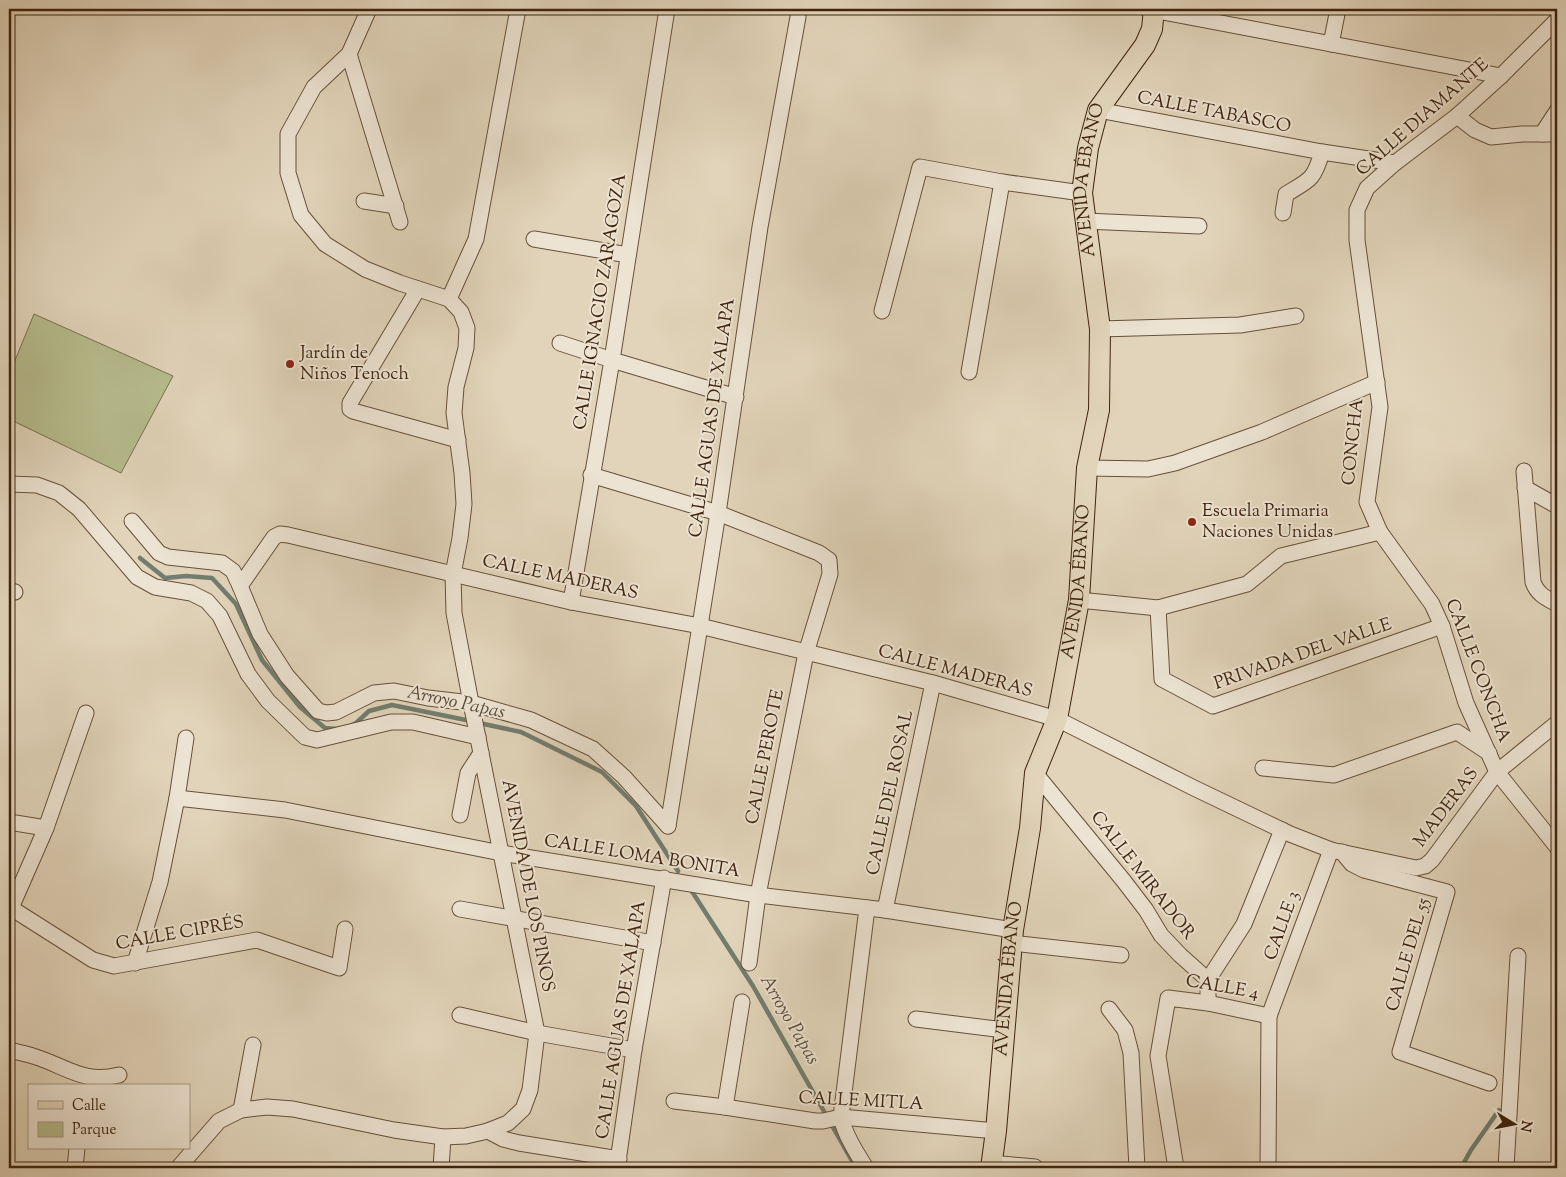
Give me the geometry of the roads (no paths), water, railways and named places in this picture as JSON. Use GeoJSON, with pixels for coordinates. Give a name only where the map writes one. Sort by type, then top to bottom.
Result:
{"type":"FeatureCollection","features":[{"type":"Feature","properties":{"kind":"main road","name":"AVENIDA ÉBANO"},"geometry":{"type":"LineString","coordinates":[[992,1166],[1012,936],[1030,828],[1035,773],[1057,719],[1078,600],[1087,468],[1099,410],[1100,330],[1082,193],[1088,148],[1098,110],[1145,45],[1152,29],[1152,9]]}},
{"type":"Feature","properties":{"kind":"street"},"geometry":{"type":"LineString","coordinates":[[369,9],[349,54],[314,88],[288,134],[288,172],[301,215],[325,244],[364,269],[449,299],[476,239],[518,9]]}},
{"type":"Feature","properties":{"kind":"street","name":"CALLE IGNACIO ZARAGOZA"},"geometry":{"type":"LineString","coordinates":[[571,602],[612,360],[667,9]]}},
{"type":"Feature","properties":{"kind":"street"},"geometry":{"type":"LineString","coordinates":[[1152,9],[1501,76]]}},
{"type":"Feature","properties":{"kind":"street"},"geometry":{"type":"LineString","coordinates":[[1331,44],[1338,9]]}},
{"type":"Feature","properties":{"kind":"street","name":"CALLE AGUAS DE XALAPA"},"geometry":{"type":"LineString","coordinates":[[472,708],[531,720],[593,749],[624,777],[668,826],[736,397],[760,227],[798,17]]}},
{"type":"Feature","properties":{"kind":"street","name":"CALLE DIAMANTE"},"geometry":{"type":"LineString","coordinates":[[1376,382],[1357,240],[1357,210],[1367,188],[1395,163],[1457,116],[1501,76],[1557,20]]}},
{"type":"Feature","properties":{"kind":"street"},"geometry":{"type":"LineString","coordinates":[[349,54],[400,222]]}},
{"type":"Feature","properties":{"kind":"street","name":"CALLE TABASCO"},"geometry":{"type":"LineString","coordinates":[[1098,110],[1322,152],[1395,163]]}},
{"type":"Feature","properties":{"kind":"street"},"geometry":{"type":"LineString","coordinates":[[1542,134],[1557,111]]}},
{"type":"Feature","properties":{"kind":"street"},"geometry":{"type":"LineString","coordinates":[[1457,116],[1475,130],[1491,137],[1557,134]]}},
{"type":"Feature","properties":{"kind":"street"},"geometry":{"type":"LineString","coordinates":[[1283,213],[1286,194],[1308,181],[1317,171],[1322,152]]}},
{"type":"Feature","properties":{"kind":"street"},"geometry":{"type":"LineString","coordinates":[[882,311],[920,167],[1002,182],[1082,193]]}},
{"type":"Feature","properties":{"kind":"street"},"geometry":{"type":"LineString","coordinates":[[969,372],[1002,182]]}},
{"type":"Feature","properties":{"kind":"street"},"geometry":{"type":"LineString","coordinates":[[364,201],[396,206]]}},
{"type":"Feature","properties":{"kind":"street"},"geometry":{"type":"LineString","coordinates":[[1086,221],[1199,226]]}},
{"type":"Feature","properties":{"kind":"street"},"geometry":{"type":"LineString","coordinates":[[534,239],[628,255]]}},
{"type":"Feature","properties":{"kind":"street"},"geometry":{"type":"LineString","coordinates":[[418,289],[350,403],[350,409],[353,412],[458,440]]}},
{"type":"Feature","properties":{"kind":"street","name":"AVENIDA DE LOS PINOS"},"geometry":{"type":"LineString","coordinates":[[178,1168],[219,1121],[241,1110],[267,1107],[293,1109],[394,1130],[443,1137],[466,1136],[488,1131],[508,1123],[523,1109],[530,1090],[537,1033],[454,614],[453,574],[464,504],[454,413],[456,388],[466,348],[467,328],[461,312],[449,299]]}},
{"type":"Feature","properties":{"kind":"street"},"geometry":{"type":"LineString","coordinates":[[1100,330],[1240,325],[1296,316]]}},
{"type":"Feature","properties":{"kind":"street"},"geometry":{"type":"LineString","coordinates":[[560,343],[736,397]]}},
{"type":"Feature","properties":{"kind":"street"},"geometry":{"type":"LineString","coordinates":[[1087,468],[1148,469],[1175,463],[1262,432],[1376,382]]}},
{"type":"Feature","properties":{"kind":"street","name":"CONCHA"},"geometry":{"type":"LineString","coordinates":[[1376,382],[1380,407],[1366,502],[1380,532]]}},
{"type":"Feature","properties":{"kind":"street"},"geometry":{"type":"LineString","coordinates":[[1524,471],[1533,582],[1537,592],[1557,604]]}},
{"type":"Feature","properties":{"kind":"street"},"geometry":{"type":"LineString","coordinates":[[591,475],[718,513]]}},
{"type":"Feature","properties":{"kind":"street"},"geometry":{"type":"LineString","coordinates":[[9,484],[37,485],[59,493],[79,509],[138,577],[154,588],[191,593],[207,601],[220,616],[248,674],[268,701],[305,737],[317,740],[392,722],[413,722],[477,732]]}},
{"type":"Feature","properties":{"kind":"street"},"geometry":{"type":"LineString","coordinates":[[1525,488],[1557,506]]}},
{"type":"Feature","properties":{"kind":"street","name":"CALLE PEROTE"},"geometry":{"type":"LineString","coordinates":[[718,513],[819,553],[829,560],[830,574],[806,653],[758,895],[748,963]]}},
{"type":"Feature","properties":{"kind":"street"},"geometry":{"type":"LineString","coordinates":[[132,521],[163,556],[222,563],[233,571],[260,634],[286,676],[318,710],[327,714],[336,712],[374,693],[394,691],[472,708]]}},
{"type":"Feature","properties":{"kind":"street"},"geometry":{"type":"LineString","coordinates":[[1078,600],[1158,608],[1246,584],[1281,556],[1380,532]]}},
{"type":"Feature","properties":{"kind":"street","name":"CALLE CONCHA"},"geometry":{"type":"LineString","coordinates":[[1380,532],[1432,604],[1442,626],[1466,703],[1498,772],[1557,847]]}},
{"type":"Feature","properties":{"kind":"street","name":"CALLE MADERAS"},"geometry":{"type":"LineString","coordinates":[[240,586],[274,537],[280,534],[571,602],[700,626],[933,683],[1057,719],[1282,830],[1336,851],[1416,868],[1425,866]]}},
{"type":"Feature","properties":{"kind":"street","name":"PRIVADA DEL VALLE"},"geometry":{"type":"LineString","coordinates":[[1158,608],[1162,679],[1213,706],[1442,626]]}},
{"type":"Feature","properties":{"kind":"street","name":"CALLE DEL ROSAL"},"geometry":{"type":"LineString","coordinates":[[885,910],[933,683]]}},
{"type":"Feature","properties":{"kind":"street"},"geometry":{"type":"LineString","coordinates":[[10,908],[46,828],[86,713]]}},
{"type":"Feature","properties":{"kind":"street","name":"MADERAS"},"geometry":{"type":"LineString","coordinates":[[1425,866],[1432,860],[1498,772],[1557,723]]}},
{"type":"Feature","properties":{"kind":"street"},"geometry":{"type":"LineString","coordinates":[[1263,768],[1334,775],[1457,732],[1489,753]]}},
{"type":"Feature","properties":{"kind":"street"},"geometry":{"type":"LineString","coordinates":[[135,962],[160,882],[178,798],[186,738]]}},
{"type":"Feature","properties":{"kind":"street"},"geometry":{"type":"LineString","coordinates":[[460,815],[468,773],[481,753]]}},
{"type":"Feature","properties":{"kind":"street","name":"CALLE MIRADOR"},"geometry":{"type":"LineString","coordinates":[[1035,773],[1123,880],[1146,910],[1161,935],[1208,980]]}},
{"type":"Feature","properties":{"kind":"street","name":"CALLE LOMA BONITA"},"geometry":{"type":"LineString","coordinates":[[178,798],[285,810],[501,853],[664,878],[758,895],[885,910],[1012,936],[1121,955]]}},
{"type":"Feature","properties":{"kind":"street"},"geometry":{"type":"LineString","coordinates":[[9,822],[46,828]]}},
{"type":"Feature","properties":{"kind":"street"},"geometry":{"type":"LineString","coordinates":[[1208,1003],[1208,980],[1244,924],[1282,830]]}},
{"type":"Feature","properties":{"kind":"street","name":"CALLE 3"},"geometry":{"type":"LineString","coordinates":[[1269,1016],[1336,851]]}},
{"type":"Feature","properties":{"kind":"street","name":"CALLE DEL 55"},"geometry":{"type":"LineString","coordinates":[[1336,851],[1352,864],[1364,870],[1447,892],[1400,1052],[1489,1082]]}},
{"type":"Feature","properties":{"kind":"street","name":"CALLE AGUAS DE XALAPA"},"geometry":{"type":"LineString","coordinates":[[618,1164],[634,1050],[664,878]]}},
{"type":"Feature","properties":{"kind":"street","name":"CALLE CIPRÉS"},"geometry":{"type":"LineString","coordinates":[[10,908],[93,960],[114,966],[257,940],[339,968],[345,929]]}},
{"type":"Feature","properties":{"kind":"street"},"geometry":{"type":"LineString","coordinates":[[866,1168],[843,1127],[832,1119],[867,908]]}},
{"type":"Feature","properties":{"kind":"street"},"geometry":{"type":"LineString","coordinates":[[460,909],[653,943]]}},
{"type":"Feature","properties":{"kind":"street"},"geometry":{"type":"LineString","coordinates":[[1506,1168],[1518,956]]}},
{"type":"Feature","properties":{"kind":"street","name":"CALLE 4"},"geometry":{"type":"LineString","coordinates":[[1176,1168],[1158,1056],[1168,998],[1208,1003],[1269,1016]]}},
{"type":"Feature","properties":{"kind":"street"},"geometry":{"type":"LineString","coordinates":[[724,1106],[742,1002]]}},
{"type":"Feature","properties":{"kind":"street"},"geometry":{"type":"LineString","coordinates":[[1110,1009],[1125,1030],[1131,1053],[1137,1168]]}},
{"type":"Feature","properties":{"kind":"street"},"geometry":{"type":"LineString","coordinates":[[460,1015],[537,1033],[634,1050]]}},
{"type":"Feature","properties":{"kind":"street"},"geometry":{"type":"LineString","coordinates":[[1268,1168],[1269,1016]]}},
{"type":"Feature","properties":{"kind":"street"},"geometry":{"type":"LineString","coordinates":[[916,1019],[1004,1030]]}},
{"type":"Feature","properties":{"kind":"street"},"geometry":{"type":"LineString","coordinates":[[241,1110],[253,1045]]}},
{"type":"Feature","properties":{"kind":"street"},"geometry":{"type":"LineString","coordinates":[[9,1050],[36,1057],[85,1081],[105,1079],[119,1075]]}},
{"type":"Feature","properties":{"kind":"street","name":"CALLE MITLA"},"geometry":{"type":"LineString","coordinates":[[674,1101],[832,1119],[996,1131]]}},
{"type":"Feature","properties":{"kind":"street"},"geometry":{"type":"LineString","coordinates":[[488,1131],[503,1139],[618,1164]]}},
{"type":"Feature","properties":{"kind":"street"},"geometry":{"type":"LineString","coordinates":[[441,1168],[443,1137]]}},
{"type":"Feature","properties":{"kind":"street"},"geometry":{"type":"LineString","coordinates":[[75,1168],[78,1150]]}},
{"type":"Feature","properties":{"kind":"street"},"geometry":{"type":"LineString","coordinates":[[992,1166],[1035,1167]]}},
{"type":"Feature","properties":{"kind":"waterway","name":"Arroyo Papas"},"geometry":{"type":"LineString","coordinates":[[140,558],[165,578],[186,576],[212,578],[236,604],[262,660],[300,707],[325,728],[337,729]]}},
{"type":"Feature","properties":{"kind":"waterway","name":"Arroyo Papas"},"geometry":{"type":"LineString","coordinates":[[352,725],[369,711],[392,705],[471,721]]}},
{"type":"Feature","properties":{"kind":"waterway","name":"Arroyo Papas"},"geometry":{"type":"LineString","coordinates":[[479,723],[521,732],[602,772],[636,806],[678,871]]}},
{"type":"Feature","properties":{"kind":"waterway","name":"Arroyo Papas"},"geometry":{"type":"LineString","coordinates":[[691,890],[753,986],[856,1168]]}},
{"type":"Feature","properties":{"kind":"waterway","name":"Arroyo Papas"},"geometry":{"type":"LineString","coordinates":[[1461,1168],[1499,1110]]}},
{"type":"Feature","properties":{"kind":"place","name":"Jardín de Niños Tenoch"},"geometry":{"type":"Point","coordinates":[290,364]}},
{"type":"Feature","properties":{"kind":"place","name":"Escuela Primaria Naciones Unidas"},"geometry":{"type":"Point","coordinates":[1192,522]}}]}
